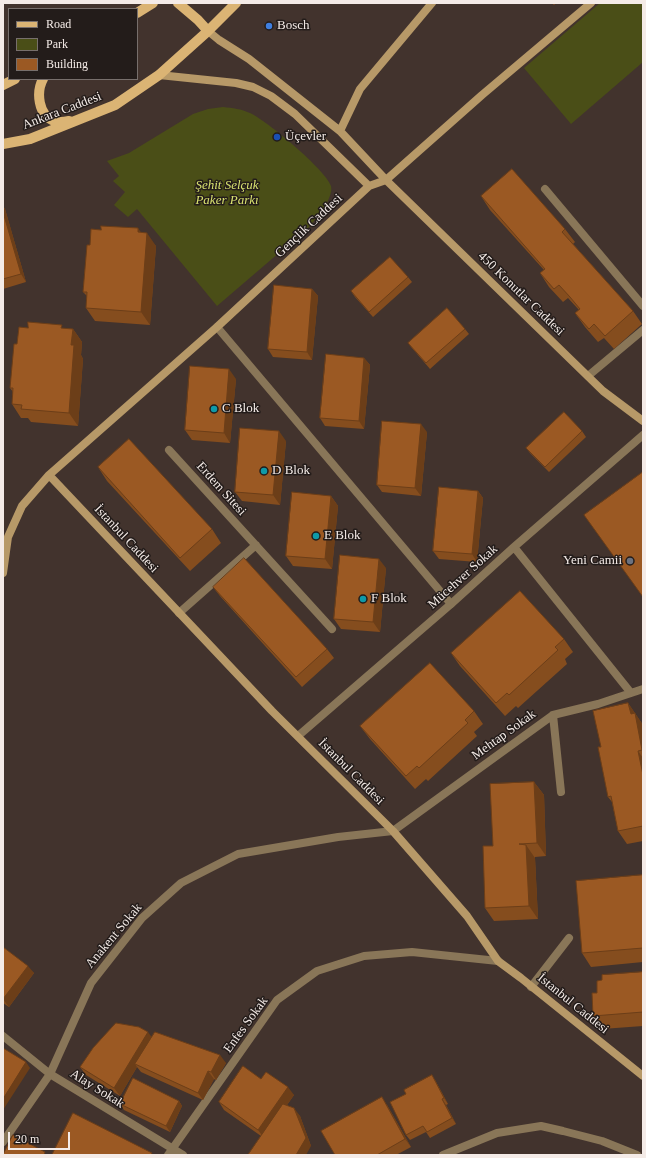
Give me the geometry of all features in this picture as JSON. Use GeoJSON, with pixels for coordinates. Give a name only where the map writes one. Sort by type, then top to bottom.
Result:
{"type":"FeatureCollection","features":[{"type":"Feature","properties":{"kind":"main road"},"geometry":{"type":"LineString","coordinates":[[138,11],[153,3]]}},
{"type":"Feature","properties":{"kind":"main road"},"geometry":{"type":"LineString","coordinates":[[178,3],[195,16],[208,31]]}},
{"type":"Feature","properties":{"kind":"main road","name":"Ankara Caddesi"},"geometry":{"type":"LineString","coordinates":[[3,144],[30,139],[115,105],[159,75],[208,31],[236,3]]}},
{"type":"Feature","properties":{"kind":"main road"},"geometry":{"type":"LineString","coordinates":[[3,85],[13,80]]}},
{"type":"Feature","properties":{"kind":"main road"},"geometry":{"type":"LineString","coordinates":[[42,80],[39,98],[44,113],[52,120],[60,122],[75,121]]}},
{"type":"Feature","properties":{"kind":"street"},"geometry":{"type":"LineString","coordinates":[[340,131],[360,89],[432,3]]}},
{"type":"Feature","properties":{"kind":"street","name":"Gençlik Caddesi"},"geometry":{"type":"LineString","coordinates":[[3,573],[8,537],[22,506],[49,475],[217,327],[369,186],[386,180],[482,94],[591,3]]}},
{"type":"Feature","properties":{"kind":"street","name":"450 Konutlar Caddesi"},"geometry":{"type":"LineString","coordinates":[[208,31],[219,40],[249,59],[340,131],[386,180],[603,391],[643,421]]}},
{"type":"Feature","properties":{"kind":"street"},"geometry":{"type":"LineString","coordinates":[[159,75],[236,83],[253,87],[271,96],[295,114],[369,186]]}},
{"type":"Feature","properties":{"kind":"street"},"geometry":{"type":"LineString","coordinates":[[545,189],[643,306]]}},
{"type":"Feature","properties":{"kind":"street"},"geometry":{"type":"LineString","coordinates":[[217,327],[451,604]]}},
{"type":"Feature","properties":{"kind":"street"},"geometry":{"type":"LineString","coordinates":[[588,376],[643,330]]}},
{"type":"Feature","properties":{"kind":"street","name":"Mücehver Sokak"},"geometry":{"type":"LineString","coordinates":[[298,736],[643,435]]}},
{"type":"Feature","properties":{"kind":"street","name":"Erdem Sitesi"},"geometry":{"type":"LineString","coordinates":[[169,450],[332,628]]}},
{"type":"Feature","properties":{"kind":"street","name":"İstanbul Caddesi"},"geometry":{"type":"LineString","coordinates":[[49,475],[272,711],[393,830],[467,916],[498,961],[643,1076]]}},
{"type":"Feature","properties":{"kind":"street"},"geometry":{"type":"LineString","coordinates":[[179,613],[256,545]]}},
{"type":"Feature","properties":{"kind":"street"},"geometry":{"type":"LineString","coordinates":[[514,547],[631,693]]}},
{"type":"Feature","properties":{"kind":"street","name":"Mehtap Sokak"},"geometry":{"type":"LineString","coordinates":[[393,830],[553,715],[598,704],[643,688]]}},
{"type":"Feature","properties":{"kind":"street"},"geometry":{"type":"LineString","coordinates":[[553,715],[561,792]]}},
{"type":"Feature","properties":{"kind":"street","name":"Anakent Sokak"},"geometry":{"type":"LineString","coordinates":[[3,1142],[50,1074],[91,983],[142,918],[181,883],[238,854],[338,837],[393,830]]}},
{"type":"Feature","properties":{"kind":"street"},"geometry":{"type":"LineString","coordinates":[[531,987],[569,938]]}},
{"type":"Feature","properties":{"kind":"street","name":"Enfes Sokak"},"geometry":{"type":"LineString","coordinates":[[170,1152],[277,1000],[317,971],[364,956],[412,952],[498,961]]}},
{"type":"Feature","properties":{"kind":"street","name":"Alay Sokak"},"geometry":{"type":"LineString","coordinates":[[3,1036],[50,1074],[170,1152],[183,1155]]}},
{"type":"Feature","properties":{"kind":"street"},"geometry":{"type":"LineString","coordinates":[[444,1155],[497,1133],[541,1126],[563,1130],[602,1141],[637,1155]]}},
{"type":"Feature","properties":{"kind":"green space"},"geometry":{"type":"Polygon","coordinates":[[[600,3],[643,3],[643,62],[571,124],[524,68],[600,3]]]}},
{"type":"Feature","properties":{"kind":"green space","name":"Şehit Selçuk Paker Parkı"},"geometry":{"type":"Polygon","coordinates":[[[223,107],[250,113],[269,125],[295,146],[318,169],[327,179],[331,186],[331,191],[324,208],[308,228],[217,306],[137,209],[128,217],[114,205],[125,192],[113,181],[119,176],[107,161],[129,153],[193,114],[208,109],[223,107]]]}},
{"type":"Feature","properties":{"kind":"building"},"geometry":{"type":"Polygon","coordinates":[[[512,169],[565,229],[562,232],[633,311],[605,336],[594,324],[589,329],[575,313],[580,309],[559,285],[554,289],[540,273],[545,269],[481,196],[512,169]]]}},
{"type":"Feature","properties":{"kind":"building"},"geometry":{"type":"Polygon","coordinates":[[[3,212],[21,274],[3,279],[3,212]]]}},
{"type":"Feature","properties":{"kind":"building"},"geometry":{"type":"Polygon","coordinates":[[[101,226],[138,228],[138,232],[147,233],[141,312],[86,308],[87,292],[83,292],[87,245],[90,245],[91,229],[101,230],[101,226]]]}},
{"type":"Feature","properties":{"kind":"building"},"geometry":{"type":"Polygon","coordinates":[[[390,257],[408,277],[369,312],[351,291],[390,257]]]}},
{"type":"Feature","properties":{"kind":"building"},"geometry":{"type":"Polygon","coordinates":[[[274,285],[312,289],[307,352],[268,349],[274,285]]]}},
{"type":"Feature","properties":{"kind":"building"},"geometry":{"type":"Polygon","coordinates":[[[447,308],[465,329],[426,363],[408,343],[447,308]]]}},
{"type":"Feature","properties":{"kind":"building"},"geometry":{"type":"Polygon","coordinates":[[[28,322],[62,325],[61,328],[73,329],[71,345],[74,345],[69,413],[21,409],[22,405],[12,404],[13,388],[10,388],[14,344],[17,344],[19,327],[28,328],[28,322]]]}},
{"type":"Feature","properties":{"kind":"building"},"geometry":{"type":"Polygon","coordinates":[[[326,354],[364,358],[359,421],[320,418],[326,354]]]}},
{"type":"Feature","properties":{"kind":"building","name":"C Blok"},"geometry":{"type":"Polygon","coordinates":[[[190,366],[229,369],[224,433],[185,430],[190,366]]]}},
{"type":"Feature","properties":{"kind":"building"},"geometry":{"type":"Polygon","coordinates":[[[564,412],[582,431],[545,467],[526,448],[564,412]]]}},
{"type":"Feature","properties":{"kind":"building"},"geometry":{"type":"Polygon","coordinates":[[[382,421],[421,424],[415,488],[377,485],[382,421]]]}},
{"type":"Feature","properties":{"kind":"building","name":"D Blok"},"geometry":{"type":"Polygon","coordinates":[[[240,428],[279,431],[273,495],[235,492],[240,428]]]}},
{"type":"Feature","properties":{"kind":"building"},"geometry":{"type":"Polygon","coordinates":[[[129,439],[212,529],[180,558],[98,467],[129,439]]]}},
{"type":"Feature","properties":{"kind":"building","name":"Yeni Camii"},"geometry":{"type":"Polygon","coordinates":[[[643,472],[643,597],[584,515],[643,472]]]}},
{"type":"Feature","properties":{"kind":"building"},"geometry":{"type":"Polygon","coordinates":[[[439,487],[478,491],[472,554],[433,551],[439,487]]]}},
{"type":"Feature","properties":{"kind":"building","name":"E Blok"},"geometry":{"type":"Polygon","coordinates":[[[292,492],[331,496],[325,559],[286,556],[292,492]]]}},
{"type":"Feature","properties":{"kind":"building","name":"F Blok"},"geometry":{"type":"Polygon","coordinates":[[[340,555],[379,559],[373,622],[334,619],[340,555]]]}},
{"type":"Feature","properties":{"kind":"building"},"geometry":{"type":"Polygon","coordinates":[[[244,558],[327,649],[296,677],[213,587],[244,558]]]}},
{"type":"Feature","properties":{"kind":"building"},"geometry":{"type":"Polygon","coordinates":[[[520,591],[564,639],[555,647],[558,650],[509,695],[507,693],[496,703],[451,653],[520,591]]]}},
{"type":"Feature","properties":{"kind":"building"},"geometry":{"type":"Polygon","coordinates":[[[430,663],[474,711],[465,720],[468,723],[419,768],[417,766],[406,776],[360,726],[430,663]]]}},
{"type":"Feature","properties":{"kind":"building"},"geometry":{"type":"Polygon","coordinates":[[[628,703],[631,714],[635,713],[642,750],[638,751],[643,775],[643,826],[618,831],[611,796],[608,797],[598,747],[601,747],[593,711],[628,703]]]}},
{"type":"Feature","properties":{"kind":"building"},"geometry":{"type":"Polygon","coordinates":[[[534,782],[537,843],[519,844],[526,845],[529,906],[485,908],[483,846],[493,846],[490,784],[534,782]]]}},
{"type":"Feature","properties":{"kind":"building"},"geometry":{"type":"Polygon","coordinates":[[[643,875],[643,948],[582,953],[576,881],[643,875]]]}},
{"type":"Feature","properties":{"kind":"building"},"geometry":{"type":"Polygon","coordinates":[[[3,947],[28,966],[3,999],[3,947]]]}},
{"type":"Feature","properties":{"kind":"building"},"geometry":{"type":"Polygon","coordinates":[[[643,972],[643,1012],[593,1016],[592,993],[597,993],[597,981],[602,980],[602,975],[643,972]]]}},
{"type":"Feature","properties":{"kind":"building"},"geometry":{"type":"Polygon","coordinates":[[[116,1023],[139,1027],[148,1032],[114,1088],[80,1067],[93,1048],[116,1023]]]}},
{"type":"Feature","properties":{"kind":"building"},"geometry":{"type":"Polygon","coordinates":[[[155,1032],[220,1055],[211,1072],[208,1071],[198,1093],[135,1064],[155,1032]]]}},
{"type":"Feature","properties":{"kind":"building"},"geometry":{"type":"Polygon","coordinates":[[[3,1048],[26,1062],[3,1099],[3,1048]]]}},
{"type":"Feature","properties":{"kind":"building"},"geometry":{"type":"Polygon","coordinates":[[[243,1066],[261,1079],[266,1072],[288,1087],[258,1130],[219,1102],[243,1066]]]}},
{"type":"Feature","properties":{"kind":"building"},"geometry":{"type":"Polygon","coordinates":[[[432,1075],[452,1118],[427,1132],[423,1126],[406,1135],[390,1102],[406,1094],[404,1090],[432,1075]]]}},
{"type":"Feature","properties":{"kind":"building"},"geometry":{"type":"Polygon","coordinates":[[[133,1078],[179,1101],[166,1126],[120,1104],[133,1078]]]}},
{"type":"Feature","properties":{"kind":"building"},"geometry":{"type":"Polygon","coordinates":[[[382,1097],[405,1139],[377,1155],[335,1155],[321,1131],[382,1097]]]}},
{"type":"Feature","properties":{"kind":"building"},"geometry":{"type":"Polygon","coordinates":[[[283,1104],[294,1108],[306,1138],[296,1155],[248,1155],[283,1104]]]}},
{"type":"Feature","properties":{"kind":"building"},"geometry":{"type":"Polygon","coordinates":[[[73,1113],[152,1153],[151,1155],[52,1155],[73,1113]]]}},
{"type":"Feature","properties":{"kind":"building"},"geometry":{"type":"Polygon","coordinates":[[[13,1135],[45,1152],[44,1155],[3,1155],[13,1135]]]}},
{"type":"Feature","properties":{"kind":"place","name":"Bosch"},"geometry":{"type":"Point","coordinates":[269,26]}},
{"type":"Feature","properties":{"kind":"place","name":"Üçevler"},"geometry":{"type":"Point","coordinates":[277,137]}},
{"type":"Feature","properties":{"kind":"place","name":"C Blok"},"geometry":{"type":"Point","coordinates":[214,409]}},
{"type":"Feature","properties":{"kind":"place","name":"D Blok"},"geometry":{"type":"Point","coordinates":[264,471]}},
{"type":"Feature","properties":{"kind":"place","name":"E Blok"},"geometry":{"type":"Point","coordinates":[316,536]}},
{"type":"Feature","properties":{"kind":"place","name":"Yeni Camii"},"geometry":{"type":"Point","coordinates":[630,561]}},
{"type":"Feature","properties":{"kind":"place","name":"F Blok"},"geometry":{"type":"Point","coordinates":[363,599]}}]}
